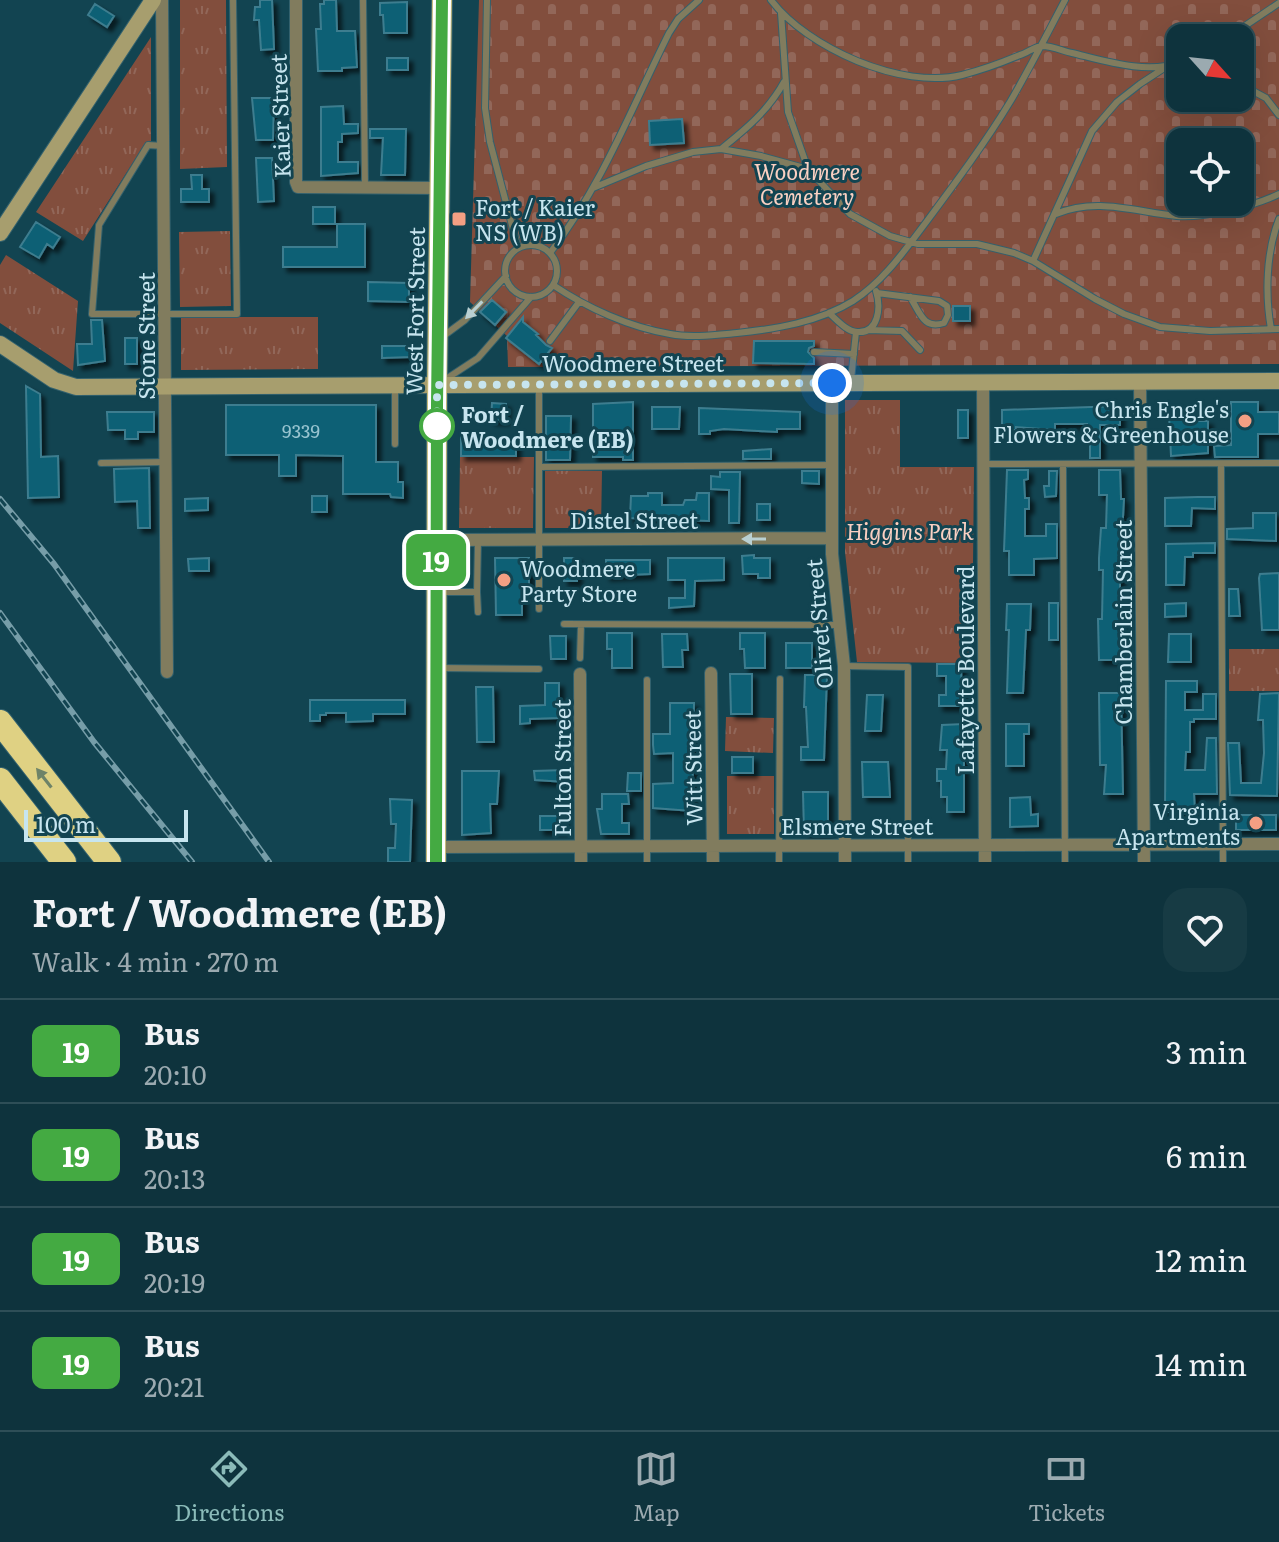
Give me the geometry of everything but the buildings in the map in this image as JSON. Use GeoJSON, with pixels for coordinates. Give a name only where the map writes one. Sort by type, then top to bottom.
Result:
{"type":"FeatureCollection","features":[{"type":"Feature","properties":{"kind":"highway"},"geometry":{"type":"LineString","coordinates":[[0,722],[109,862]]}},
{"type":"Feature","properties":{"kind":"highway"},"geometry":{"type":"LineString","coordinates":[[0,780],[64,862]]}},
{"type":"Feature","properties":{"kind":"main road","name":"West Fort Street"},"geometry":{"type":"LineString","coordinates":[[436,855],[442,0]]}},
{"type":"Feature","properties":{"kind":"street"},"geometry":{"type":"LineString","coordinates":[[0,233],[153,0]]}},
{"type":"Feature","properties":{"kind":"street","name":"Stone Street"},"geometry":{"type":"LineString","coordinates":[[162,0],[167,672]]}},
{"type":"Feature","properties":{"kind":"street","name":"Kaier Street"},"geometry":{"type":"LineString","coordinates":[[296,0],[296,182],[303,188],[441,188]]}},
{"type":"Feature","properties":{"kind":"street","name":"Woodmere Street"},"geometry":{"type":"LineString","coordinates":[[0,344],[64,385],[1279,381]]}},
{"type":"Feature","properties":{"kind":"street","name":"Chamberlain Street"},"geometry":{"type":"LineString","coordinates":[[1140,382],[1144,862]]}},
{"type":"Feature","properties":{"kind":"street","name":"Olivet Street"},"geometry":{"type":"LineString","coordinates":[[832,383],[832,538],[844,666],[845,862]]}},
{"type":"Feature","properties":{"kind":"street","name":"Lafayette Boulevard"},"geometry":{"type":"LineString","coordinates":[[983,383],[985,862]]}},
{"type":"Feature","properties":{"kind":"street","name":"Distel Street"},"geometry":{"type":"LineString","coordinates":[[436,540],[832,538]]}},
{"type":"Feature","properties":{"kind":"street","name":"Witt Street"},"geometry":{"type":"LineString","coordinates":[[711,673],[713,862]]}},
{"type":"Feature","properties":{"kind":"street","name":"Fulton Street"},"geometry":{"type":"LineString","coordinates":[[580,674],[581,862]]}},
{"type":"Feature","properties":{"kind":"street","name":"Elsmere Street"},"geometry":{"type":"LineString","coordinates":[[436,855],[647,845],[1279,844]]}},
{"type":"Feature","properties":{"kind":"lane"},"geometry":{"type":"LineString","coordinates":[[164,146],[148,145],[99,225],[92,314],[237,314],[233,0]]}},
{"type":"Feature","properties":{"kind":"lane"},"geometry":{"type":"LineString","coordinates":[[363,0],[365,188]]}},
{"type":"Feature","properties":{"kind":"lane"},"geometry":{"type":"LineString","coordinates":[[487,0],[485,108],[490,142],[518,248]]}},
{"type":"Feature","properties":{"kind":"lane"},"geometry":{"type":"LineString","coordinates":[[550,253],[593,188],[634,110],[669,33],[678,19],[699,0]]}},
{"type":"Feature","properties":{"kind":"lane"},"geometry":{"type":"LineString","coordinates":[[771,0],[781,13],[831,48],[854,60],[890,72],[958,76],[1011,59],[1041,45],[1128,64],[1166,67]]}},
{"type":"Feature","properties":{"kind":"lane"},"geometry":{"type":"LineString","coordinates":[[553,285],[579,302],[619,319],[670,334],[710,335],[771,329],[829,313],[853,301],[874,285],[911,242],[975,154],[1010,102],[1065,0]]}},
{"type":"Feature","properties":{"kind":"lane"},"geometry":{"type":"LineString","coordinates":[[1248,24],[1279,3]]}},
{"type":"Feature","properties":{"kind":"lane"},"geometry":{"type":"LineString","coordinates":[[781,13],[788,112],[808,169],[850,214],[890,236],[911,242],[977,244],[1014,253],[1124,314],[1160,327],[1210,331],[1279,329]]}},
{"type":"Feature","properties":{"kind":"lane"},"geometry":{"type":"LineString","coordinates":[[1033,261],[1092,131],[1117,102],[1166,67]]}},
{"type":"Feature","properties":{"kind":"lane"},"geometry":{"type":"LineString","coordinates":[[721,149],[753,124],[772,104],[784,82]]}},
{"type":"Feature","properties":{"kind":"lane"},"geometry":{"type":"LineString","coordinates":[[1254,92],[1266,98],[1279,115]]}},
{"type":"Feature","properties":{"kind":"lane"},"geometry":{"type":"LineString","coordinates":[[593,188],[667,159],[721,149],[808,169]]}},
{"type":"Feature","properties":{"kind":"lane"},"geometry":{"type":"LineString","coordinates":[[1055,214],[1088,204],[1179,216],[1243,206],[1279,194]]}},
{"type":"Feature","properties":{"kind":"lane"},"geometry":{"type":"LineString","coordinates":[[1271,329],[1268,304],[1271,252],[1279,219]]}},
{"type":"Feature","properties":{"kind":"lane"},"geometry":{"type":"LineString","coordinates":[[532,244],[550,253],[557,264],[558,273],[553,285],[543,294],[531,297],[512,288],[506,276],[506,264],[518,248],[532,244]]}},
{"type":"Feature","properties":{"kind":"lane"},"geometry":{"type":"LineString","coordinates":[[438,340],[465,320],[506,276]]}},
{"type":"Feature","properties":{"kind":"lane"},"geometry":{"type":"LineString","coordinates":[[868,330],[878,318],[874,285]]}},
{"type":"Feature","properties":{"kind":"lane"},"geometry":{"type":"LineString","coordinates":[[877,293],[910,297],[939,301],[947,306],[948,315],[944,323],[935,326],[926,323],[910,297]]}},
{"type":"Feature","properties":{"kind":"lane"},"geometry":{"type":"LineString","coordinates":[[437,385],[478,358],[531,297]]}},
{"type":"Feature","properties":{"kind":"lane"},"geometry":{"type":"LineString","coordinates":[[550,341],[579,302]]}},
{"type":"Feature","properties":{"kind":"lane"},"geometry":{"type":"LineString","coordinates":[[829,313],[856,332],[902,331],[920,350]]}},
{"type":"Feature","properties":{"kind":"lane"},"geometry":{"type":"LineString","coordinates":[[851,383],[856,332]]}},
{"type":"Feature","properties":{"kind":"lane"},"geometry":{"type":"LineString","coordinates":[[814,352],[854,354]]}},
{"type":"Feature","properties":{"kind":"lane"},"geometry":{"type":"LineString","coordinates":[[395,385],[395,444]]}},
{"type":"Feature","properties":{"kind":"lane"},"geometry":{"type":"LineString","coordinates":[[539,385],[539,609]]}},
{"type":"Feature","properties":{"kind":"lane"},"geometry":{"type":"LineString","coordinates":[[101,463],[166,462]]}},
{"type":"Feature","properties":{"kind":"lane"},"geometry":{"type":"LineString","coordinates":[[983,464],[1279,463]]}},
{"type":"Feature","properties":{"kind":"lane"},"geometry":{"type":"LineString","coordinates":[[1063,464],[1065,862]]}},
{"type":"Feature","properties":{"kind":"lane"},"geometry":{"type":"LineString","coordinates":[[1221,464],[1223,862]]}},
{"type":"Feature","properties":{"kind":"lane"},"geometry":{"type":"LineString","coordinates":[[539,467],[832,465]]}},
{"type":"Feature","properties":{"kind":"lane"},"geometry":{"type":"LineString","coordinates":[[478,540],[478,612]]}},
{"type":"Feature","properties":{"kind":"lane"},"geometry":{"type":"LineString","coordinates":[[436,592],[477,592]]}},
{"type":"Feature","properties":{"kind":"lane"},"geometry":{"type":"LineString","coordinates":[[564,624],[840,625]]}},
{"type":"Feature","properties":{"kind":"lane"},"geometry":{"type":"LineString","coordinates":[[580,658],[581,625]]}},
{"type":"Feature","properties":{"kind":"lane"},"geometry":{"type":"LineString","coordinates":[[844,666],[908,667],[908,862]]}},
{"type":"Feature","properties":{"kind":"lane"},"geometry":{"type":"LineString","coordinates":[[436,668],[539,669]]}},
{"type":"Feature","properties":{"kind":"lane"},"geometry":{"type":"LineString","coordinates":[[779,862],[780,679]]}},
{"type":"Feature","properties":{"kind":"lane"},"geometry":{"type":"LineString","coordinates":[[647,680],[647,862]]}},
{"type":"Feature","properties":{"kind":"green space"},"geometry":{"type":"Polygon","coordinates":[[[180,0],[226,0],[227,167],[180,169],[180,0]]]}},
{"type":"Feature","properties":{"kind":"green space","name":"Woodmere Cemetery"},"geometry":{"type":"Polygon","coordinates":[[[479,0],[1279,0],[1279,364],[508,367],[507,336],[470,302],[479,0]]]}},
{"type":"Feature","properties":{"kind":"green space"},"geometry":{"type":"Polygon","coordinates":[[[151,37],[151,141],[146,142],[83,241],[36,212],[151,37]]]}},
{"type":"Feature","properties":{"kind":"green space"},"geometry":{"type":"Polygon","coordinates":[[[230,231],[231,306],[180,307],[179,232],[230,231]]]}},
{"type":"Feature","properties":{"kind":"green space"},"geometry":{"type":"Polygon","coordinates":[[[6,255],[78,301],[73,371],[0,323],[0,265],[6,255]]]}},
{"type":"Feature","properties":{"kind":"green space"},"geometry":{"type":"Polygon","coordinates":[[[181,317],[318,317],[318,369],[181,370],[181,317]]]}},
{"type":"Feature","properties":{"kind":"green space","name":"Higgins Park"},"geometry":{"type":"Polygon","coordinates":[[[845,400],[900,400],[900,467],[974,467],[972,663],[857,662],[845,552],[845,400]]]}},
{"type":"Feature","properties":{"kind":"green space"},"geometry":{"type":"Polygon","coordinates":[[[460,457],[534,457],[533,528],[459,528],[460,457]]]}},
{"type":"Feature","properties":{"kind":"green space"},"geometry":{"type":"Polygon","coordinates":[[[545,470],[602,471],[601,528],[545,528],[545,470]]]}},
{"type":"Feature","properties":{"kind":"green space"},"geometry":{"type":"Polygon","coordinates":[[[1229,649],[1279,649],[1279,691],[1229,691],[1229,649]]]}},
{"type":"Feature","properties":{"kind":"green space"},"geometry":{"type":"Polygon","coordinates":[[[726,717],[774,718],[773,753],[725,751],[726,717]]]}},
{"type":"Feature","properties":{"kind":"green space"},"geometry":{"type":"Polygon","coordinates":[[[727,776],[774,776],[774,834],[727,834],[727,776]]]}},
{"type":"Feature","properties":{"kind":"railway"},"geometry":{"type":"LineString","coordinates":[[0,499],[54,564],[269,862]]}},
{"type":"Feature","properties":{"kind":"railway"},"geometry":{"type":"LineString","coordinates":[[0,613],[94,742],[192,862]]}},
{"type":"Feature","properties":{"kind":"bus line","name":"19"},"geometry":{"type":"LineString","coordinates":[[436,862],[442,0]]}},
{"type":"Feature","properties":{"kind":"place","name":"Fort / Kaier NS (WB)"},"geometry":{"type":"Point","coordinates":[459,219]}},
{"type":"Feature","properties":{"kind":"place","name":"Chris Engle's Flowers & Greenhouse"},"geometry":{"type":"Point","coordinates":[1245,421]}},
{"type":"Feature","properties":{"kind":"place","name":"Fort / Woodmere (EB)"},"geometry":{"type":"Point","coordinates":[437,426]}},
{"type":"Feature","properties":{"kind":"place","name":"Woodmere Party Store"},"geometry":{"type":"Point","coordinates":[504,580]}},
{"type":"Feature","properties":{"kind":"place","name":"Virginia Apartments"},"geometry":{"type":"Point","coordinates":[1256,823]}},
{"type":"Feature","properties":{"kind":"route"},"geometry":{"type":"LineString","coordinates":[[437,426],[437,385],[832,383]]}}]}
